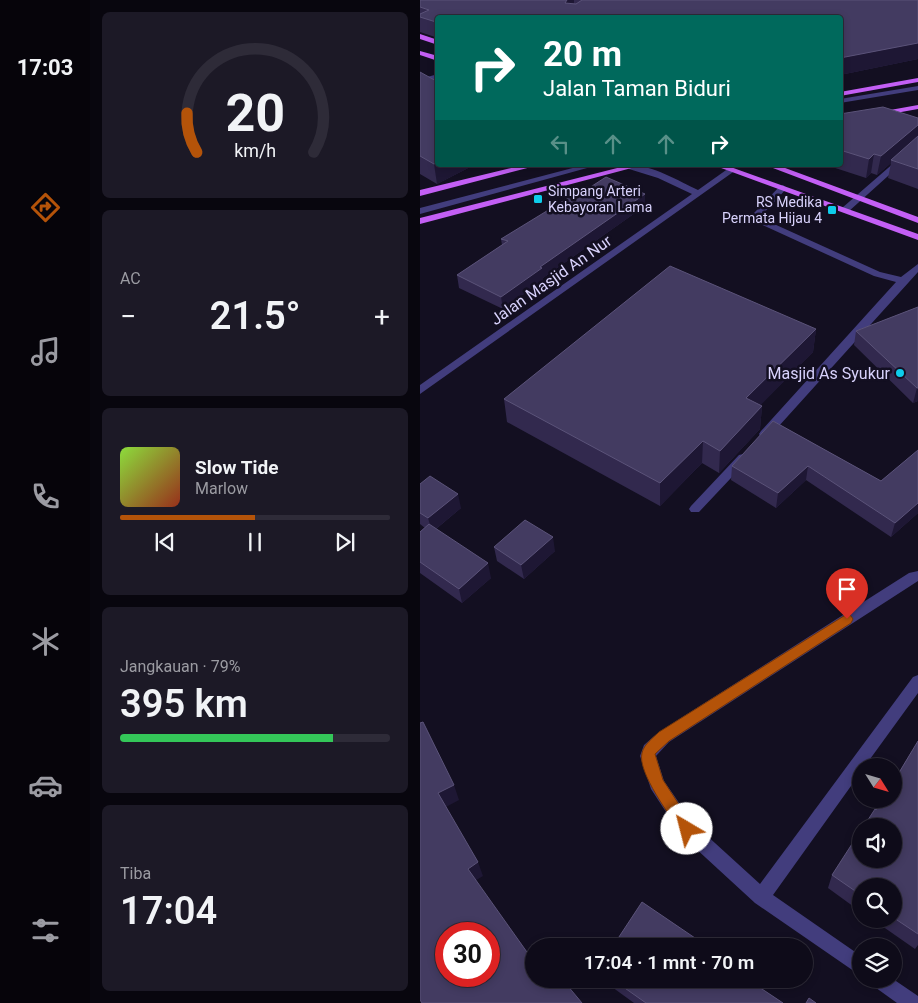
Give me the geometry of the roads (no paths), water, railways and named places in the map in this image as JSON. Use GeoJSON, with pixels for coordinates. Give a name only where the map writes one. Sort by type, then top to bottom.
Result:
{"type":"FeatureCollection","features":[{"type":"Feature","properties":{"kind":"main road"},"geometry":{"type":"LineString","coordinates":[[422,38],[435,41]]}},
{"type":"Feature","properties":{"kind":"main road"},"geometry":{"type":"LineString","coordinates":[[420,53],[435,58]]}},
{"type":"Feature","properties":{"kind":"main road"},"geometry":{"type":"LineString","coordinates":[[843,93],[918,80]]}},
{"type":"Feature","properties":{"kind":"main road"},"geometry":{"type":"LineString","coordinates":[[869,115],[918,107]]}},
{"type":"Feature","properties":{"kind":"main road"},"geometry":{"type":"LineString","coordinates":[[420,194],[527,167]]}},
{"type":"Feature","properties":{"kind":"main road"},"geometry":{"type":"LineString","coordinates":[[420,221],[631,167]]}},
{"type":"Feature","properties":{"kind":"main road"},"geometry":{"type":"LineString","coordinates":[[723,167],[918,237]]}},
{"type":"Feature","properties":{"kind":"main road"},"geometry":{"type":"LineString","coordinates":[[783,168],[918,220]]}},
{"type":"Feature","properties":{"kind":"street"},"geometry":{"type":"LineString","coordinates":[[420,82],[435,77]]}},
{"type":"Feature","properties":{"kind":"street"},"geometry":{"type":"LineString","coordinates":[[843,100],[918,88]]}},
{"type":"Feature","properties":{"kind":"street"},"geometry":{"type":"LineString","coordinates":[[843,108],[918,97]]}},
{"type":"Feature","properties":{"kind":"street"},"geometry":{"type":"LineString","coordinates":[[844,210],[918,145]]}},
{"type":"Feature","properties":{"kind":"street"},"geometry":{"type":"LineString","coordinates":[[420,202],[556,167]]}},
{"type":"Feature","properties":{"kind":"street"},"geometry":{"type":"LineString","coordinates":[[420,211],[586,167]]}},
{"type":"Feature","properties":{"kind":"street"},"geometry":{"type":"LineString","coordinates":[[638,167],[699,194]]}},
{"type":"Feature","properties":{"kind":"street","name":"Jalan Masjid An Nur"},"geometry":{"type":"LineString","coordinates":[[420,390],[732,170]]}},
{"type":"Feature","properties":{"kind":"street"},"geometry":{"type":"LineString","coordinates":[[783,188],[758,214],[759,220],[878,274],[903,281]]}},
{"type":"Feature","properties":{"kind":"street"},"geometry":{"type":"LineString","coordinates":[[695,509],[903,281],[918,267]]}},
{"type":"Feature","properties":{"kind":"street"},"geometry":{"type":"LineString","coordinates":[[852,961],[761,897],[687,829],[657,784],[648,756],[649,750],[664,736],[918,576]]}},
{"type":"Feature","properties":{"kind":"street"},"geometry":{"type":"LineString","coordinates":[[761,897],[918,681]]}},
{"type":"Feature","properties":{"kind":"street"},"geometry":{"type":"LineString","coordinates":[[891,988],[913,1003]]}},
{"type":"Feature","properties":{"kind":"place","name":"Simpang Arteri Kebayoran Lama"},"geometry":{"type":"Point","coordinates":[538,199]}},
{"type":"Feature","properties":{"kind":"place","name":"RS Medika Permata Hijau 4"},"geometry":{"type":"Point","coordinates":[832,210]}},
{"type":"Feature","properties":{"kind":"place","name":"Masjid As Syukur"},"geometry":{"type":"Point","coordinates":[900,373]}}]}
